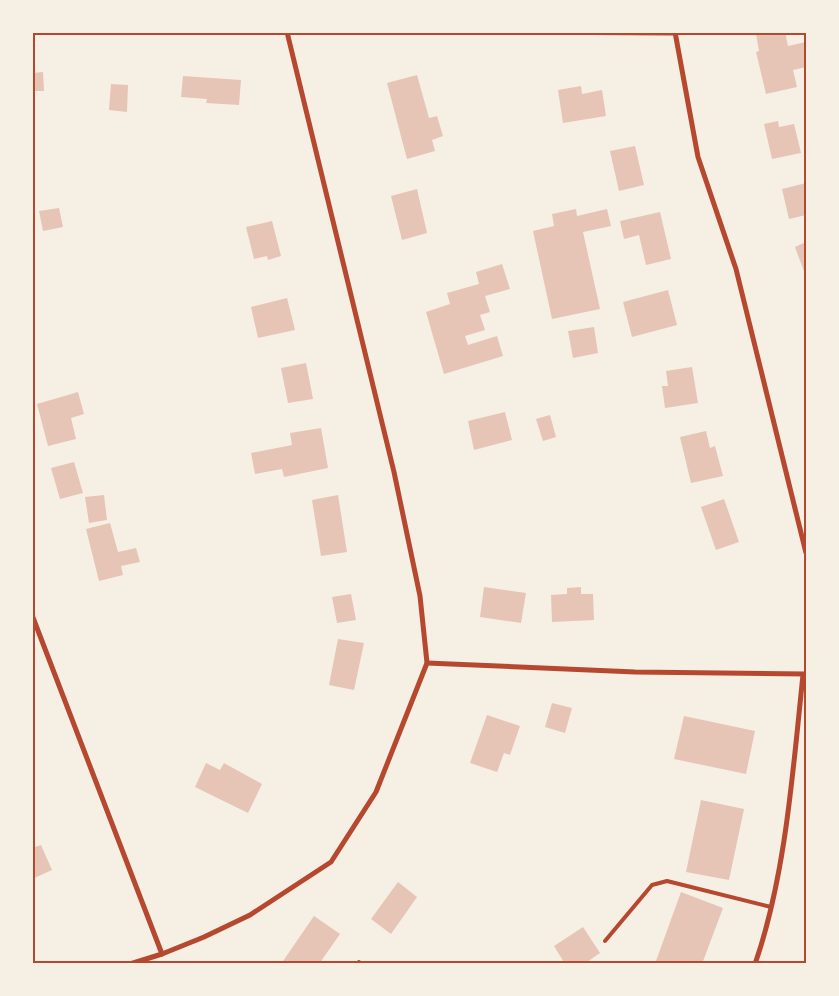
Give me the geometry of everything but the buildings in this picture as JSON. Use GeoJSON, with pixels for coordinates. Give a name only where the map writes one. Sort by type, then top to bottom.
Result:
{"type":"FeatureCollection","features":[{"type":"Feature","properties":{"kind":"street"},"geometry":{"type":"LineString","coordinates":[[130,964],[162,954],[204,937],[250,915],[331,862],[376,792],[427,662],[420,596],[394,472],[287,32]]}},
{"type":"Feature","properties":{"kind":"street"},"geometry":{"type":"LineString","coordinates":[[493,32],[675,33],[698,157],[736,270],[806,553]]}},
{"type":"Feature","properties":{"kind":"street"},"geometry":{"type":"LineString","coordinates":[[32,615],[162,954]]}},
{"type":"Feature","properties":{"kind":"street"},"geometry":{"type":"LineString","coordinates":[[427,662],[635,672],[805,674],[791,793],[771,907],[755,964]]}},
{"type":"Feature","properties":{"kind":"lane"},"geometry":{"type":"LineString","coordinates":[[605,941],[652,885],[667,881],[771,907]]}}]}
